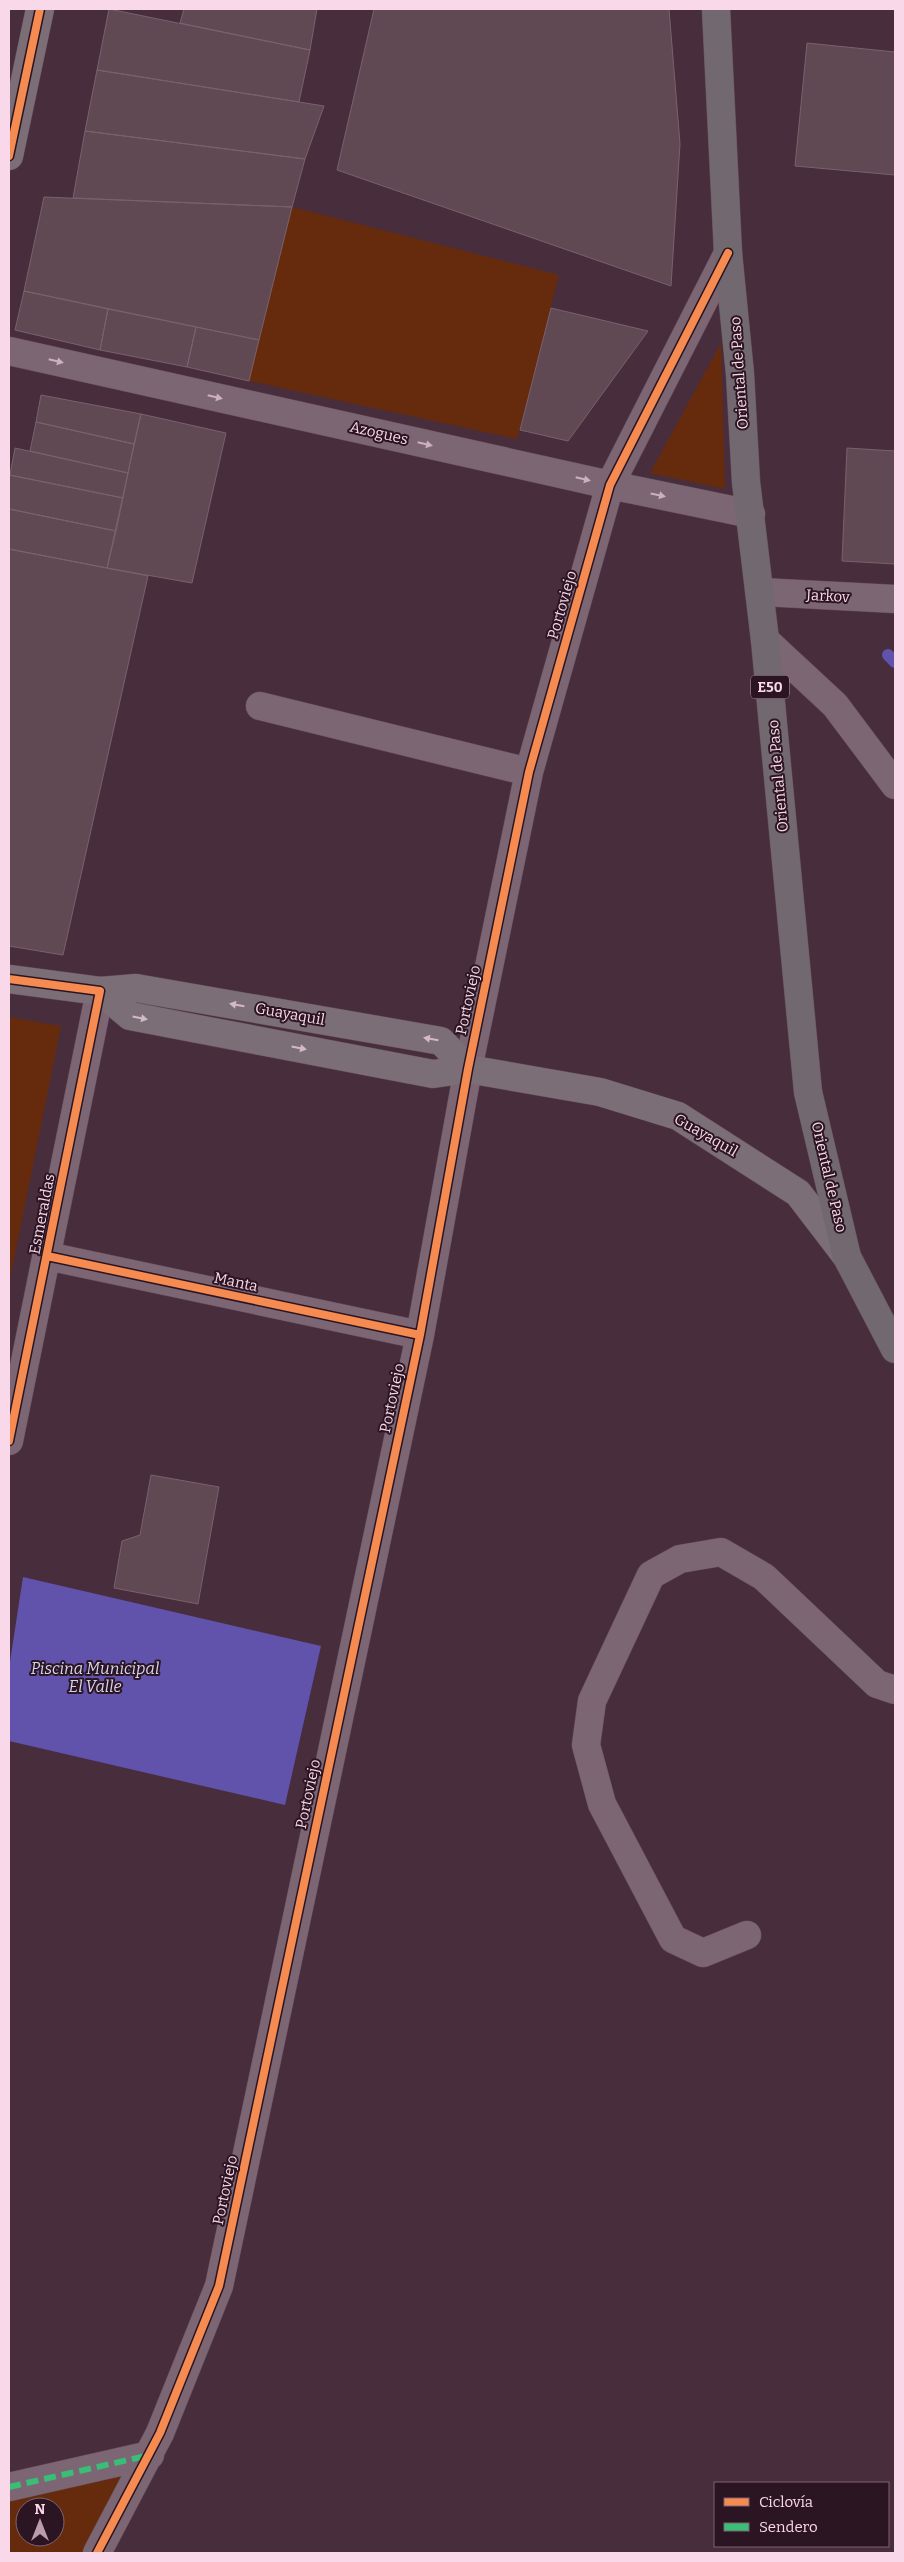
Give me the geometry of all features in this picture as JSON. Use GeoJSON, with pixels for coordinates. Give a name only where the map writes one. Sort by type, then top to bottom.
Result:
{"type":"FeatureCollection","features":[{"type":"Feature","properties":{"kind":"highway","name":"Oriental de Paso"},"geometry":{"type":"LineString","coordinates":[[716,9],[728,253],[751,514],[765,640],[808,1092],[847,1257],[895,1349]]}},
{"type":"Feature","properties":{"kind":"main road"},"geometry":{"type":"LineString","coordinates":[[9,156],[40,9]]}},
{"type":"Feature","properties":{"kind":"main road"},"geometry":{"type":"LineString","coordinates":[[9,979],[100,991]]}},
{"type":"Feature","properties":{"kind":"main road","name":"Guayaquil"},"geometry":{"type":"LineString","coordinates":[[100,991],[130,1016],[434,1074],[468,1069],[600,1092],[678,1116],[798,1193],[847,1257]]}},
{"type":"Feature","properties":{"kind":"street","name":"Portoviejo"},"geometry":{"type":"LineString","coordinates":[[97,2553],[150,2455],[219,2286],[420,1335],[468,1069],[529,772],[610,485],[728,253]]}},
{"type":"Feature","properties":{"kind":"street","name":"Azogues"},"geometry":{"type":"LineString","coordinates":[[9,351],[610,485],[751,514]]}},
{"type":"Feature","properties":{"kind":"street","name":"Jarkov"},"geometry":{"type":"LineString","coordinates":[[760,592],[895,599]]}},
{"type":"Feature","properties":{"kind":"street"},"geometry":{"type":"LineString","coordinates":[[765,640],[835,705],[895,785]]}},
{"type":"Feature","properties":{"kind":"street"},"geometry":{"type":"LineString","coordinates":[[260,706],[529,772]]}},
{"type":"Feature","properties":{"kind":"street","name":"Esmeraldas"},"geometry":{"type":"LineString","coordinates":[[9,1441],[48,1256],[100,991]]}},
{"type":"Feature","properties":{"kind":"street","name":"Manta"},"geometry":{"type":"LineString","coordinates":[[48,1256],[420,1335]]}},
{"type":"Feature","properties":{"kind":"street"},"geometry":{"type":"LineString","coordinates":[[747,1935],[703,1953],[673,1939],[602,1804],[586,1745],[592,1701],[651,1575],[680,1558],[721,1552],[764,1576],[877,1684],[895,1690]]}},
{"type":"Feature","properties":{"kind":"street"},"geometry":{"type":"LineString","coordinates":[[9,2487],[150,2455]]}},
{"type":"Feature","properties":{"kind":"shaded area"},"geometry":{"type":"Polygon","coordinates":[[[292,207],[559,275],[517,439],[249,381],[292,207]]]}},
{"type":"Feature","properties":{"kind":"shaded area"},"geometry":{"type":"Polygon","coordinates":[[[721,343],[725,489],[650,473],[721,343]]]}},
{"type":"Feature","properties":{"kind":"shaded area"},"geometry":{"type":"Polygon","coordinates":[[[9,1017],[61,1026],[9,1284],[9,1017]]]}},
{"type":"Feature","properties":{"kind":"shaded area"},"geometry":{"type":"Polygon","coordinates":[[[150,2455],[97,2553],[9,2553],[9,2487],[150,2455]]]}},
{"type":"Feature","properties":{"kind":"water","name":"Piscina Municipal El Valle"},"geometry":{"type":"Polygon","coordinates":[[[23,1577],[321,1646],[285,1805],[9,1741],[9,1668],[23,1577]]]}},
{"type":"Feature","properties":{"kind":"building"},"geometry":{"type":"Polygon","coordinates":[[[109,9],[310,50],[299,102],[97,70],[109,9]]]}},
{"type":"Feature","properties":{"kind":"building"},"geometry":{"type":"Polygon","coordinates":[[[184,9],[317,9],[310,50],[180,23],[184,9]]]}},
{"type":"Feature","properties":{"kind":"building"},"geometry":{"type":"Polygon","coordinates":[[[374,9],[669,9],[680,144],[671,286],[337,170],[374,9]]]}},
{"type":"Feature","properties":{"kind":"building"},"geometry":{"type":"Polygon","coordinates":[[[807,43],[895,52],[895,175],[795,166],[807,43]]]}},
{"type":"Feature","properties":{"kind":"building"},"geometry":{"type":"Polygon","coordinates":[[[97,70],[324,106],[305,159],[85,131],[97,70]]]}},
{"type":"Feature","properties":{"kind":"building"},"geometry":{"type":"Polygon","coordinates":[[[85,131],[305,159],[292,207],[73,198],[85,131]]]}},
{"type":"Feature","properties":{"kind":"building"},"geometry":{"type":"Polygon","coordinates":[[[44,197],[292,207],[259,340],[24,291],[44,197]]]}},
{"type":"Feature","properties":{"kind":"building"},"geometry":{"type":"Polygon","coordinates":[[[24,291],[108,309],[100,350],[15,330],[24,291]]]}},
{"type":"Feature","properties":{"kind":"building"},"geometry":{"type":"Polygon","coordinates":[[[551,308],[648,331],[568,441],[520,430],[551,308]]]}},
{"type":"Feature","properties":{"kind":"building"},"geometry":{"type":"Polygon","coordinates":[[[108,309],[196,327],[187,367],[100,350],[108,309]]]}},
{"type":"Feature","properties":{"kind":"building"},"geometry":{"type":"Polygon","coordinates":[[[196,327],[259,340],[249,381],[187,367],[196,327]]]}},
{"type":"Feature","properties":{"kind":"building"},"geometry":{"type":"Polygon","coordinates":[[[41,395],[141,414],[134,444],[36,422],[41,395]]]}},
{"type":"Feature","properties":{"kind":"building"},"geometry":{"type":"Polygon","coordinates":[[[141,414],[226,433],[192,583],[107,568],[141,414]]]}},
{"type":"Feature","properties":{"kind":"building"},"geometry":{"type":"Polygon","coordinates":[[[36,422],[134,444],[128,473],[30,451],[36,422]]]}},
{"type":"Feature","properties":{"kind":"building"},"geometry":{"type":"Polygon","coordinates":[[[15,448],[128,473],[123,498],[10,475],[15,448]]]}},
{"type":"Feature","properties":{"kind":"building"},"geometry":{"type":"Polygon","coordinates":[[[847,448],[895,451],[895,564],[842,561],[847,448]]]}},
{"type":"Feature","properties":{"kind":"building"},"geometry":{"type":"Polygon","coordinates":[[[9,475],[123,498],[116,531],[9,509],[9,475]]]}},
{"type":"Feature","properties":{"kind":"building"},"geometry":{"type":"Polygon","coordinates":[[[9,509],[116,531],[107,568],[9,549],[9,509]]]}},
{"type":"Feature","properties":{"kind":"building"},"geometry":{"type":"Polygon","coordinates":[[[9,549],[148,576],[63,955],[9,946],[9,549]]]}},
{"type":"Feature","properties":{"kind":"building"},"geometry":{"type":"Polygon","coordinates":[[[151,1475],[219,1487],[198,1604],[114,1588],[122,1541],[140,1535],[151,1475]]]}},
{"type":"Feature","properties":{"kind":"waterway"},"geometry":{"type":"LineString","coordinates":[[888,655],[895,662]]}},
{"type":"Feature","properties":{"kind":"marked path"},"geometry":{"type":"LineString","coordinates":[[9,2487],[150,2455]]}},
{"type":"Feature","properties":{"kind":"cycle path"},"geometry":{"type":"LineString","coordinates":[[9,156],[40,9]]}},
{"type":"Feature","properties":{"kind":"cycle path"},"geometry":{"type":"LineString","coordinates":[[97,2553],[160,2433],[219,2286],[420,1335],[468,1069],[529,772],[610,485],[728,253]]}},
{"type":"Feature","properties":{"kind":"cycle path"},"geometry":{"type":"LineString","coordinates":[[9,979],[100,991],[9,1441]]}},
{"type":"Feature","properties":{"kind":"cycle path"},"geometry":{"type":"LineString","coordinates":[[47,1256],[420,1335]]}}]}
